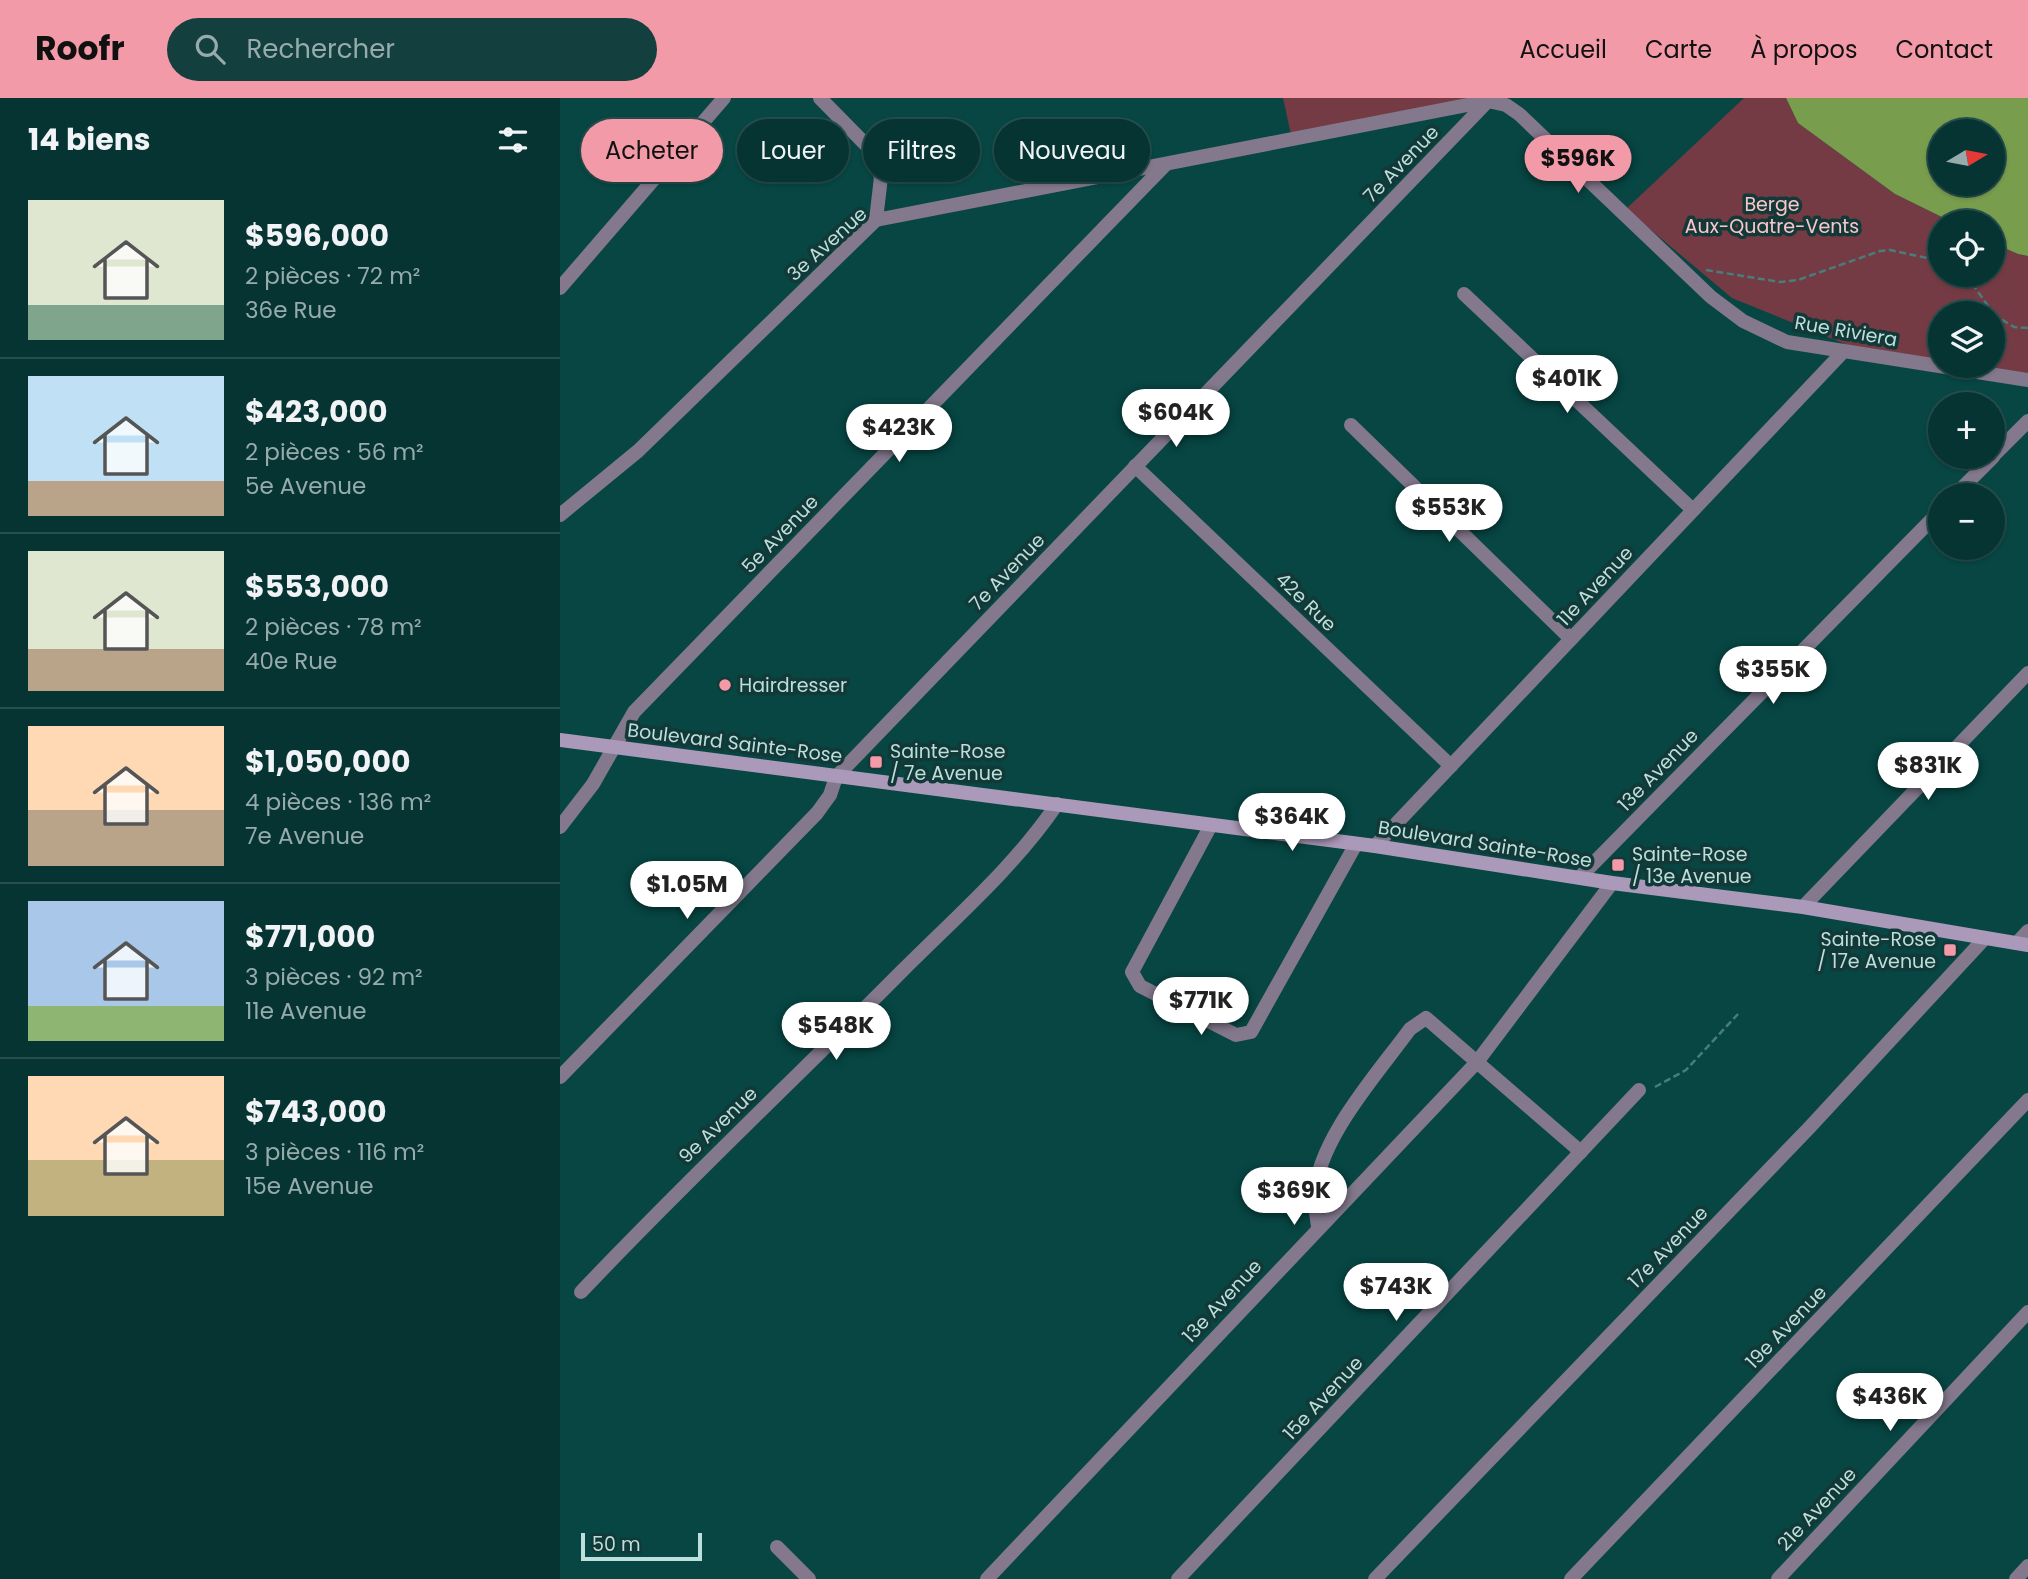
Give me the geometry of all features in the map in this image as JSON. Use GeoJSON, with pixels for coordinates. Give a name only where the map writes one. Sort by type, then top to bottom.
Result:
{"type":"FeatureCollection","features":[{"type":"Feature","properties":{"kind":"street"},"geometry":{"type":"LineString","coordinates":[[560,288],[724,98]]}},
{"type":"Feature","properties":{"kind":"street"},"geometry":{"type":"LineString","coordinates":[[820,98],[871,150],[881,177],[876,220]]}},
{"type":"Feature","properties":{"kind":"street","name":"3e Avenue"},"geometry":{"type":"LineString","coordinates":[[560,514],[638,451],[876,220],[1489,100]]}},
{"type":"Feature","properties":{"kind":"street","name":"Rue Riviera"},"geometry":{"type":"LineString","coordinates":[[1489,100],[1506,105],[1519,114],[1711,298],[1743,321],[1787,342],[2028,380]]}},
{"type":"Feature","properties":{"kind":"street","name":"7e Avenue"},"geometry":{"type":"LineString","coordinates":[[560,1077],[817,813],[830,795],[836,776],[1489,100]]}},
{"type":"Feature","properties":{"kind":"street","name":"5e Avenue"},"geometry":{"type":"LineString","coordinates":[[560,827],[593,783],[634,712],[1166,164]]}},
{"type":"Feature","properties":{"kind":"street"},"geometry":{"type":"LineString","coordinates":[[1464,294],[1693,510]]}},
{"type":"Feature","properties":{"kind":"street","name":"11e Avenue"},"geometry":{"type":"LineString","coordinates":[[1375,846],[1843,352]]}},
{"type":"Feature","properties":{"kind":"street"},"geometry":{"type":"LineString","coordinates":[[2005,445],[2028,421]]}},
{"type":"Feature","properties":{"kind":"street"},"geometry":{"type":"LineString","coordinates":[[1351,425],[1571,639]]}},
{"type":"Feature","properties":{"kind":"street","name":"42e Rue"},"geometry":{"type":"LineString","coordinates":[[1135,467],[1451,766]]}},
{"type":"Feature","properties":{"kind":"street"},"geometry":{"type":"LineString","coordinates":[[1967,483],[1981,469]]}},
{"type":"Feature","properties":{"kind":"street","name":"13e Avenue"},"geometry":{"type":"LineString","coordinates":[[1580,877],[1928,523]]}},
{"type":"Feature","properties":{"kind":"street"},"geometry":{"type":"LineString","coordinates":[[1803,907],[2028,673]]}},
{"type":"Feature","properties":{"kind":"street","name":"Boulevard Sainte-Rose"},"geometry":{"type":"LineString","coordinates":[[560,740],[1375,846],[1612,883],[1803,907],[2023,944]]}},
{"type":"Feature","properties":{"kind":"street","name":"9e Avenue"},"geometry":{"type":"LineString","coordinates":[[581,1293],[669,1199],[855,1019],[1000,873],[1041,828],[1057,804]]}},
{"type":"Feature","properties":{"kind":"street"},"geometry":{"type":"LineString","coordinates":[[1212,825],[1132,972],[1140,986],[1236,1035],[1251,1032],[1356,844]]}},
{"type":"Feature","properties":{"kind":"street","name":"13e Avenue"},"geometry":{"type":"LineString","coordinates":[[988,1579],[1318,1227],[1477,1062],[1612,883]]}},
{"type":"Feature","properties":{"kind":"street"},"geometry":{"type":"LineString","coordinates":[[2023,944],[2028,932]]}},
{"type":"Feature","properties":{"kind":"street","name":"17e Avenue"},"geometry":{"type":"LineString","coordinates":[[1375,1579],[1809,1128],[1985,938]]}},
{"type":"Feature","properties":{"kind":"street"},"geometry":{"type":"LineString","coordinates":[[1318,1227],[1315,1194],[1321,1165],[1332,1137],[1410,1029],[1426,1018],[1581,1152]]}},
{"type":"Feature","properties":{"kind":"street","name":"15e Avenue"},"geometry":{"type":"LineString","coordinates":[[1178,1579],[1639,1090]]}},
{"type":"Feature","properties":{"kind":"street","name":"19e Avenue"},"geometry":{"type":"LineString","coordinates":[[1571,1579],[2028,1100]]}},
{"type":"Feature","properties":{"kind":"street","name":"21e Avenue"},"geometry":{"type":"LineString","coordinates":[[1781,1578],[2028,1312]]}},
{"type":"Feature","properties":{"kind":"street"},"geometry":{"type":"LineString","coordinates":[[776,1547],[810,1579]]}},
{"type":"Feature","properties":{"kind":"street"},"geometry":{"type":"LineString","coordinates":[[2016,1579],[2028,1566]]}},
{"type":"Feature","properties":{"kind":"path"},"geometry":{"type":"LineString","coordinates":[[1706,270],[1780,282],[1798,280],[1880,251],[1890,250],[1928,258]]}},
{"type":"Feature","properties":{"kind":"path"},"geometry":{"type":"LineString","coordinates":[[2005,321],[2014,327],[2028,328]]}},
{"type":"Feature","properties":{"kind":"path"},"geometry":{"type":"LineString","coordinates":[[1655,1087],[1686,1070],[1738,1014]]}},
{"type":"Feature","properties":{"kind":"green space"},"geometry":{"type":"Polygon","coordinates":[[[1283,98],[1486,98],[1292,139],[1283,98]]]}},
{"type":"Feature","properties":{"kind":"green space","name":"Berge Aux-Quatre-Vents"},"geometry":{"type":"Polygon","coordinates":[[[1744,98],[1786,98],[1798,123],[1895,194],[1928,210],[1928,287],[2005,287],[2005,248],[2028,256],[2028,378],[2005,374],[2005,301],[1928,301],[1928,360],[1850,346],[1732,298],[1626,209],[1744,98]]]}},
{"type":"Feature","properties":{"kind":"shaded area"},"geometry":{"type":"Polygon","coordinates":[[[1786,98],[2028,98],[2028,256],[2005,248],[2005,210],[1928,210],[1895,194],[1798,123],[1786,98]]]}},
{"type":"Feature","properties":{"kind":"place","name":"Hairdresser"},"geometry":{"type":"Point","coordinates":[725,685]}},
{"type":"Feature","properties":{"kind":"place","name":"Sainte-Rose / 7e Avenue"},"geometry":{"type":"Point","coordinates":[876,762]}},
{"type":"Feature","properties":{"kind":"place","name":"Sainte-Rose / 13e Avenue"},"geometry":{"type":"Point","coordinates":[1618,865]}},
{"type":"Feature","properties":{"kind":"place","name":"Sainte-Rose / 17e Avenue"},"geometry":{"type":"Point","coordinates":[1950,950]}}]}
